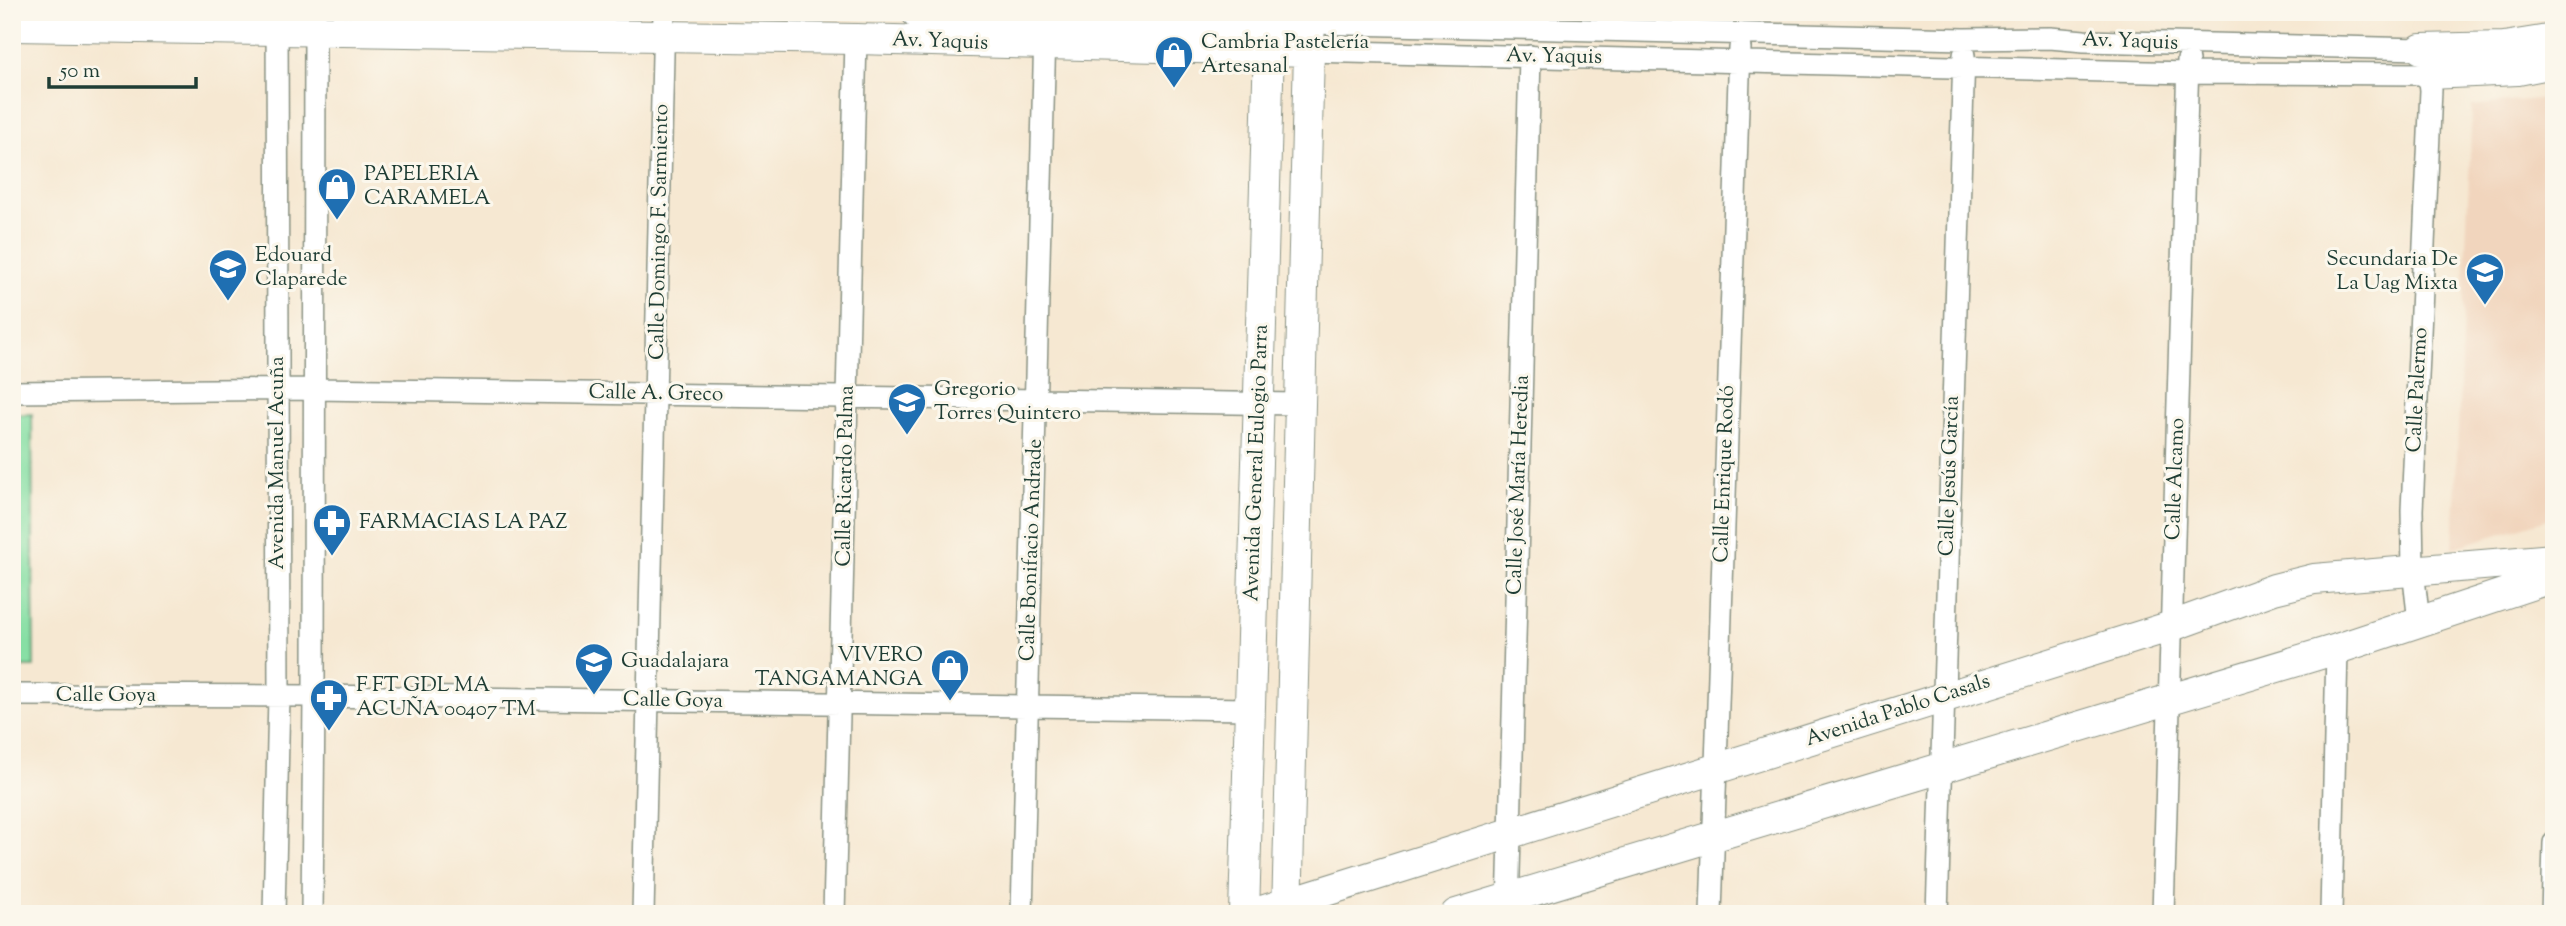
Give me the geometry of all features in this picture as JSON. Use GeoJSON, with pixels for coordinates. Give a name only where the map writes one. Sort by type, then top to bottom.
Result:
{"type":"FeatureCollection","features":[{"type":"Feature","properties":{"kind":"street","name":"Av. Yaquis"},"geometry":{"type":"LineString","coordinates":[[916,12],[1154,48],[1270,28]]}},
{"type":"Feature","properties":{"kind":"street","name":"Av. Yaquis"},"geometry":{"type":"LineString","coordinates":[[12,26],[277,21],[664,24],[856,39],[1045,31],[1270,28]]}},
{"type":"Feature","properties":{"kind":"street","name":"Avenida Manuel Acuña"},"geometry":{"type":"LineString","coordinates":[[274,914],[279,696],[277,21]]}},
{"type":"Feature","properties":{"kind":"street","name":"Avenida Manuel Acuña"},"geometry":{"type":"LineString","coordinates":[[312,914],[314,21]]}},
{"type":"Feature","properties":{"kind":"street","name":"Calle Domingo F. Sarmiento"},"geometry":{"type":"LineString","coordinates":[[643,914],[664,24]]}},
{"type":"Feature","properties":{"kind":"street"},"geometry":{"type":"LineString","coordinates":[[1270,28],[1310,29]]}},
{"type":"Feature","properties":{"kind":"street","name":"Avenida General Eulogio Parra"},"geometry":{"type":"LineString","coordinates":[[1244,914],[1270,28]]}},
{"type":"Feature","properties":{"kind":"street","name":"Av. Yaquis"},"geometry":{"type":"LineString","coordinates":[[1310,29],[2050,38],[2189,44],[2425,61]]}},
{"type":"Feature","properties":{"kind":"street","name":"Av. Yaquis"},"geometry":{"type":"LineString","coordinates":[[1310,29],[1530,56],[2188,73],[2425,61]]}},
{"type":"Feature","properties":{"kind":"street","name":"Avenida General Eulogio Parra"},"geometry":{"type":"LineString","coordinates":[[1287,909],[1310,29]]}},
{"type":"Feature","properties":{"kind":"street","name":"Calle Bonifacio Andrade"},"geometry":{"type":"LineString","coordinates":[[1022,914],[1045,31]]}},
{"type":"Feature","properties":{"kind":"street","name":"Calle Enrique Rodó"},"geometry":{"type":"LineString","coordinates":[[1711,914],[1740,33]]}},
{"type":"Feature","properties":{"kind":"street","name":"Calle Ricardo Palma"},"geometry":{"type":"LineString","coordinates":[[834,914],[856,39]]}},
{"type":"Feature","properties":{"kind":"street","name":"Calle Jesús García"},"geometry":{"type":"LineString","coordinates":[[1937,914],[1964,39]]}},
{"type":"Feature","properties":{"kind":"street"},"geometry":{"type":"LineString","coordinates":[[2425,61],[2554,39]]}},
{"type":"Feature","properties":{"kind":"street","name":"Calle Alcamo"},"geometry":{"type":"LineString","coordinates":[[2163,914],[2189,44]]}},
{"type":"Feature","properties":{"kind":"street","name":"Calle José María Heredia"},"geometry":{"type":"LineString","coordinates":[[1508,906],[1530,56]]}},
{"type":"Feature","properties":{"kind":"street"},"geometry":{"type":"LineString","coordinates":[[2425,61],[2518,70],[2554,63]]}},
{"type":"Feature","properties":{"kind":"street","name":"Calle Palermo"},"geometry":{"type":"LineString","coordinates":[[2419,622],[2413,570],[2412,510],[2430,104],[2425,61]]}},
{"type":"Feature","properties":{"kind":"street","name":"Calle A. Greco"},"geometry":{"type":"LineString","coordinates":[[12,393],[314,389],[1300,404]]}},
{"type":"Feature","properties":{"kind":"street","name":"Avenida Pablo Casals"},"geometry":{"type":"LineString","coordinates":[[1252,914],[1287,909],[1510,834],[2172,626],[2274,589],[2314,579],[2554,559]]}},
{"type":"Feature","properties":{"kind":"street"},"geometry":{"type":"LineString","coordinates":[[1456,914],[1508,906],[1713,836],[2337,649],[2554,577]]}},
{"type":"Feature","properties":{"kind":"street"},"geometry":{"type":"LineString","coordinates":[[2331,914],[2337,649]]}},
{"type":"Feature","properties":{"kind":"street","name":"Calle Goya"},"geometry":{"type":"LineString","coordinates":[[12,695],[314,696],[1250,709]]}},
{"type":"Feature","properties":{"kind":"street"},"geometry":{"type":"LineString","coordinates":[[2552,914],[2554,843]]}},
{"type":"Feature","properties":{"kind":"shaded area"},"geometry":{"type":"Polygon","coordinates":[[[2554,97],[2554,517],[2453,548],[2472,106],[2554,97]]]}},
{"type":"Feature","properties":{"kind":"green space"},"geometry":{"type":"Polygon","coordinates":[[[32,414],[34,667],[12,667],[12,415],[32,414]]]}},
{"type":"Feature","properties":{"kind":"place","name":"Cambria Pastelería Artesanal"},"geometry":{"type":"Point","coordinates":[1174,89]}},
{"type":"Feature","properties":{"kind":"place","name":"PAPELERIA CARAMELA"},"geometry":{"type":"Point","coordinates":[337,221]}},
{"type":"Feature","properties":{"kind":"place","name":"Edouard Claparede"},"geometry":{"type":"Point","coordinates":[228,302]}},
{"type":"Feature","properties":{"kind":"place","name":"Secundaria De La Uag Mixta"},"geometry":{"type":"Point","coordinates":[2485,306]}},
{"type":"Feature","properties":{"kind":"place","name":"Gregorio Torres Quintero"},"geometry":{"type":"Point","coordinates":[907,436]}},
{"type":"Feature","properties":{"kind":"place","name":"FARMACIAS LA PAZ"},"geometry":{"type":"Point","coordinates":[332,557]}},
{"type":"Feature","properties":{"kind":"place","name":"Guadalajara"},"geometry":{"type":"Point","coordinates":[594,696]}},
{"type":"Feature","properties":{"kind":"place","name":"VIVERO TANGAMANGA"},"geometry":{"type":"Point","coordinates":[950,702]}},
{"type":"Feature","properties":{"kind":"place","name":"F FT GDL MA ACUÑA 00407 TM"},"geometry":{"type":"Point","coordinates":[329,732]}}]}
